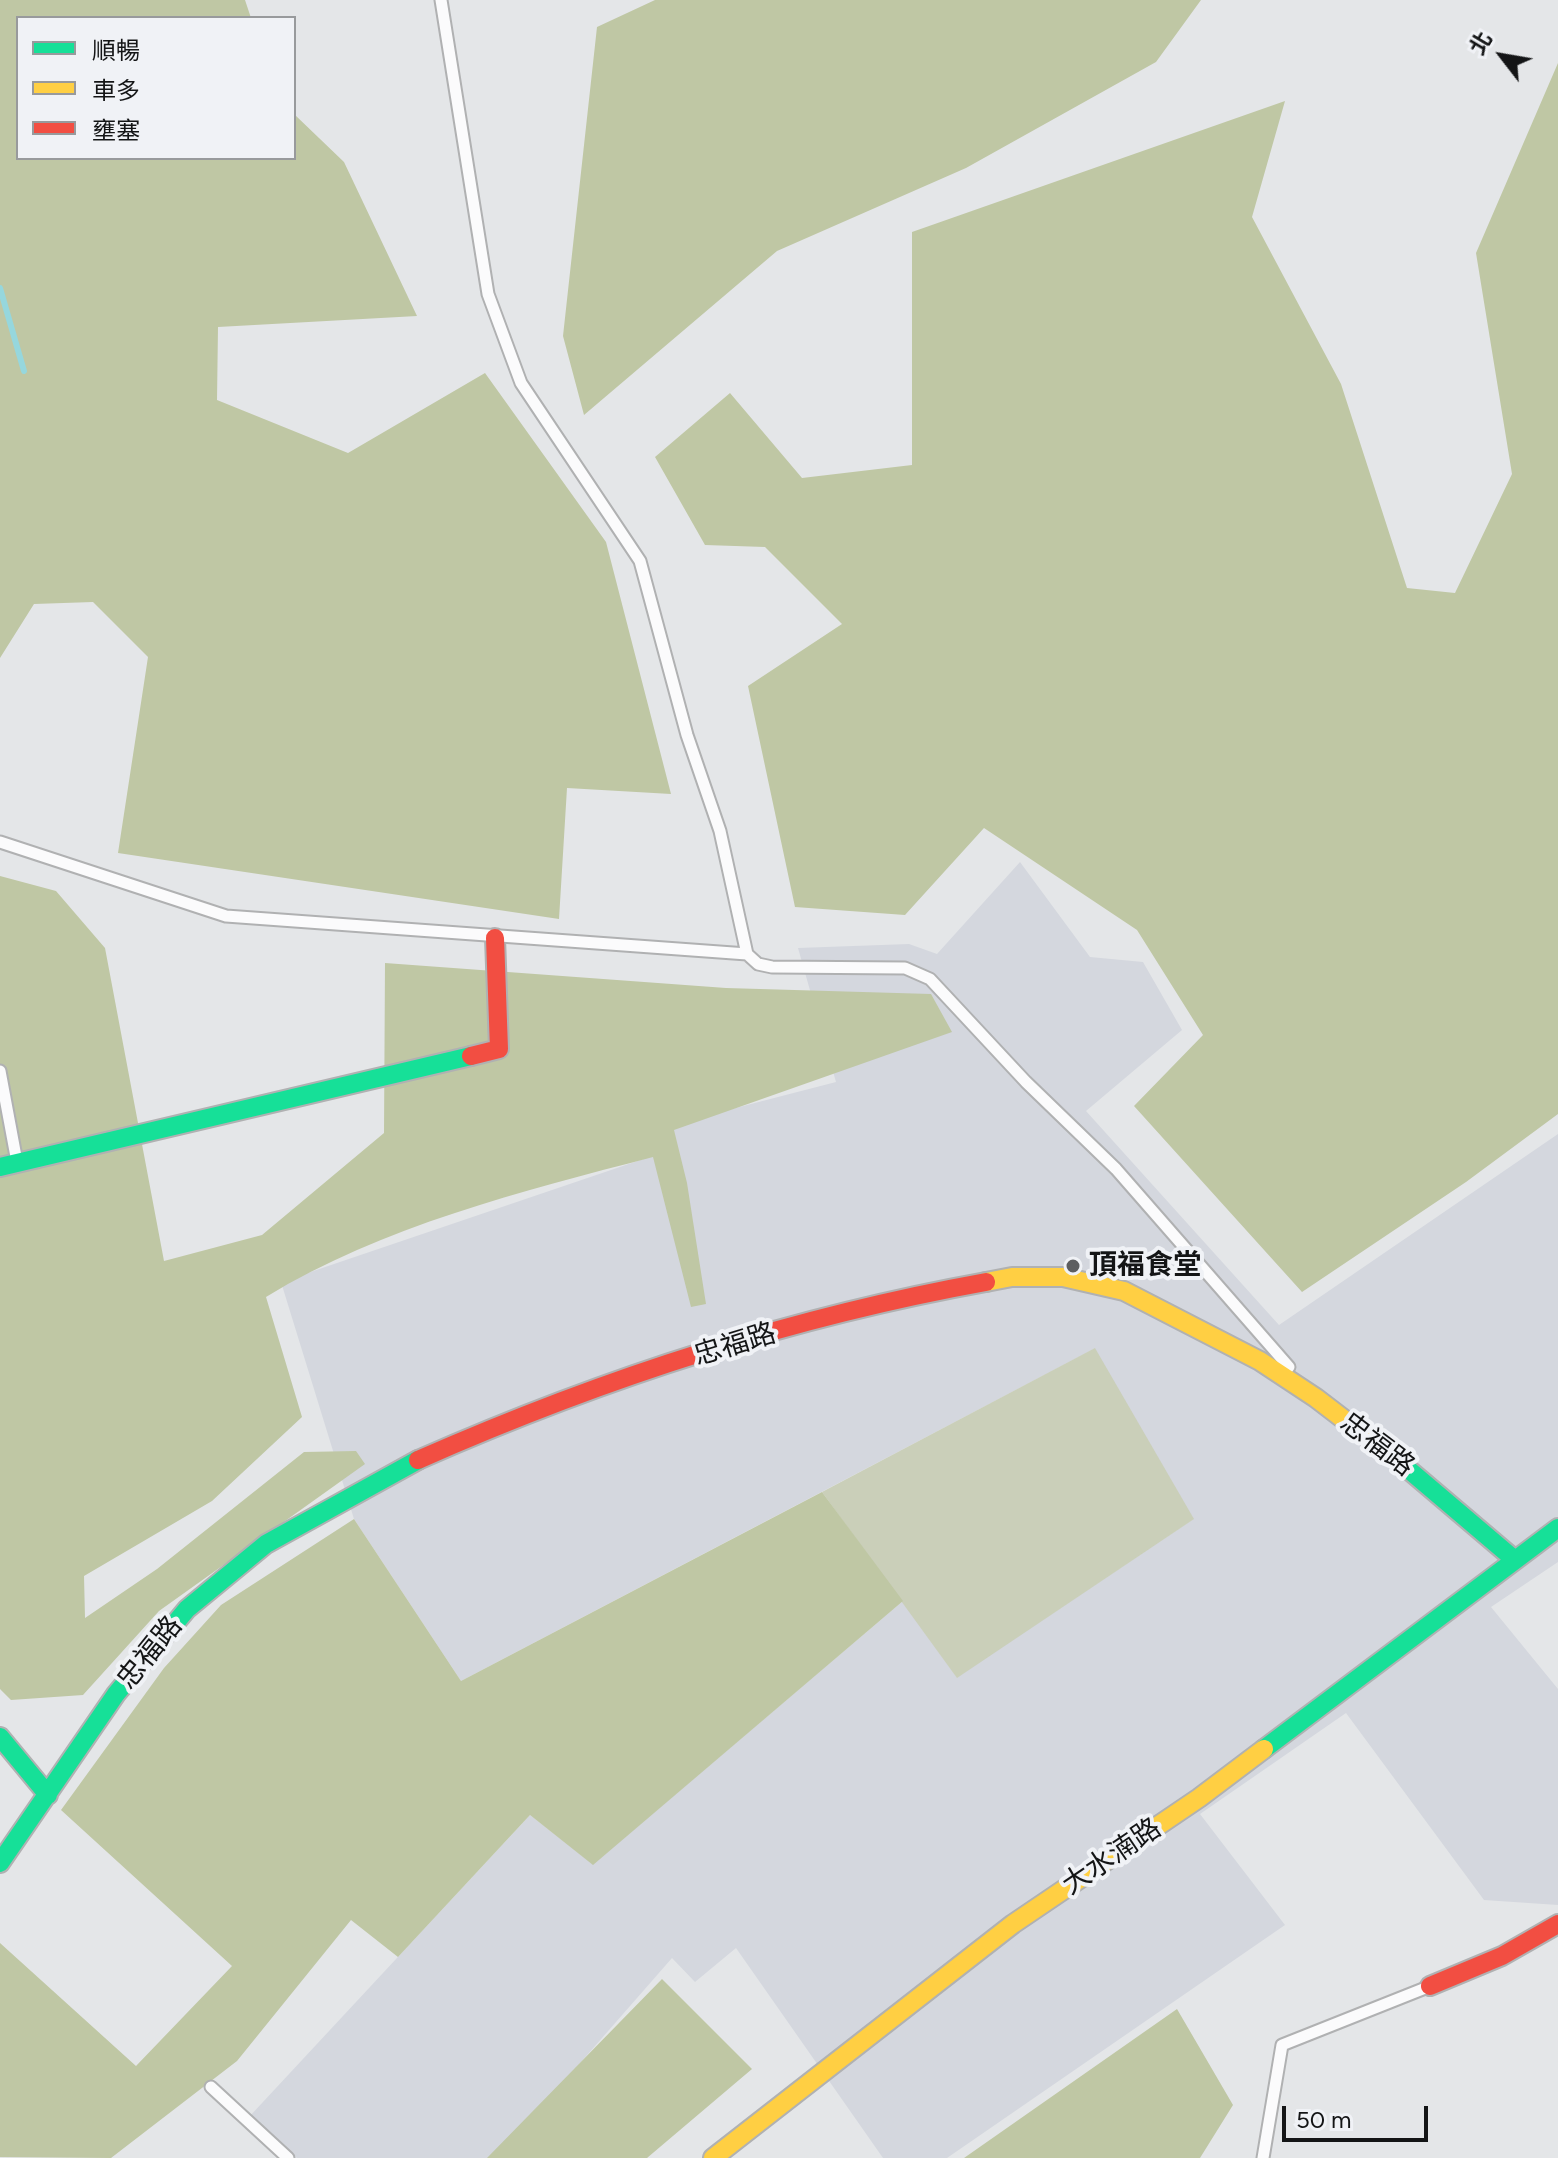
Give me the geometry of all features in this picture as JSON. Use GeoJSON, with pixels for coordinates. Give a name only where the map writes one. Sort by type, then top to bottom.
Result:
{"type":"FeatureCollection","features":[{"type":"Feature","properties":{"kind":"street"},"geometry":{"type":"LineString","coordinates":[[8,1165],[499,1049],[495,938]]}},
{"type":"Feature","properties":{"kind":"street","name":"忠福路"},"geometry":{"type":"LineString","coordinates":[[0,1863],[116,1694],[187,1609],[266,1544],[420,1459],[633,1375],[886,1300],[1012,1277],[1063,1277],[1124,1291],[1260,1361],[1316,1398],[1437,1491],[1515,1560]]}},
{"type":"Feature","properties":{"kind":"street"},"geometry":{"type":"LineString","coordinates":[[1515,1560],[1558,1528]]}},
{"type":"Feature","properties":{"kind":"street","name":"大水湳路"},"geometry":{"type":"LineString","coordinates":[[713,2158],[1013,1924],[1199,1798],[1515,1560]]}},
{"type":"Feature","properties":{"kind":"street"},"geometry":{"type":"LineString","coordinates":[[0,1737],[48,1795]]}},
{"type":"Feature","properties":{"kind":"street"},"geometry":{"type":"LineString","coordinates":[[1430,1986],[1502,1956],[1558,1924]]}},
{"type":"Feature","properties":{"kind":"lane"},"geometry":{"type":"LineString","coordinates":[[441,0],[488,294],[521,383],[640,561],[687,735],[720,831],[747,954],[758,964],[772,967],[905,968],[930,979],[1026,1082],[1126,1180],[1316,1398]]}},
{"type":"Feature","properties":{"kind":"lane"},"geometry":{"type":"LineString","coordinates":[[0,842],[226,916],[747,954]]}},
{"type":"Feature","properties":{"kind":"lane"},"geometry":{"type":"LineString","coordinates":[[0,1071],[8,1165]]}},
{"type":"Feature","properties":{"kind":"lane"},"geometry":{"type":"LineString","coordinates":[[1263,2158],[1282,2045],[1430,1986]]}},
{"type":"Feature","properties":{"kind":"lane"},"geometry":{"type":"LineString","coordinates":[[211,2087],[288,2158]]}},
{"type":"Feature","properties":{"kind":"shaded area"},"geometry":{"type":"Polygon","coordinates":[[[1020,862],[1090,957],[1143,962],[1182,1030],[1086,1111],[1279,1325],[1558,1134],[1558,1562],[1491,1607],[1558,1689],[1558,1905],[1484,1900],[1346,1713],[1200,1814],[1285,1925],[947,2158],[883,2158],[736,1948],[695,1982],[672,1958],[497,2158],[297,2158],[249,2117],[530,1815],[593,1864],[903,1601],[957,1677],[1193,1519],[1094,1349],[461,1681],[354,1519],[281,1282],[667,1151],[662,1127],[836,1082],[798,948],[909,944],[937,954],[1020,862]]]}},
{"type":"Feature","properties":{"kind":"green space"},"geometry":{"type":"Polygon","coordinates":[[[0,0],[245,0],[250,16],[16,16],[16,160],[296,160],[296,116],[344,162],[417,316],[218,327],[217,400],[348,453],[485,373],[606,542],[671,794],[567,788],[559,919],[118,853],[148,657],[93,602],[34,604],[0,658],[0,0]]]}},
{"type":"Feature","properties":{"kind":"green space"},"geometry":{"type":"Polygon","coordinates":[[[655,0],[1201,0],[1156,62],[966,168],[777,251],[584,415],[563,336],[597,27],[655,0]]]}},
{"type":"Feature","properties":{"kind":"green space"},"geometry":{"type":"Polygon","coordinates":[[[1558,63],[1558,1114],[1466,1182],[1302,1292],[1134,1106],[1203,1035],[1137,930],[984,828],[905,915],[795,907],[748,686],[842,624],[765,547],[705,545],[655,457],[730,393],[802,478],[912,465],[912,232],[1285,101],[1252,217],[1341,384],[1407,588],[1455,593],[1512,474],[1476,253],[1558,63]]]}},
{"type":"Feature","properties":{"kind":"green space"},"geometry":{"type":"Polygon","coordinates":[[[0,876],[56,891],[105,948],[164,1261],[262,1235],[384,1133],[385,963],[726,988],[931,994],[952,1032],[674,1130],[687,1183],[706,1304],[691,1307],[653,1157],[554,1183],[405,1230],[311,1272],[266,1297],[302,1417],[212,1501],[84,1576],[85,1618],[157,1569],[304,1452],[356,1451],[365,1464],[159,1611],[83,1695],[11,1700],[0,1689],[0,876]]]}},
{"type":"Feature","properties":{"kind":"green space"},"geometry":{"type":"Polygon","coordinates":[[[1095,1348],[1194,1519],[957,1678],[822,1492],[1095,1348]]]}},
{"type":"Feature","properties":{"kind":"green space"},"geometry":{"type":"Polygon","coordinates":[[[822,1492],[903,1601],[593,1865],[530,1815],[398,1957],[351,1920],[237,2061],[111,2158],[0,2157],[0,1943],[136,2066],[232,1966],[61,1810],[164,1668],[221,1605],[354,1519],[461,1681],[822,1492]]]}},
{"type":"Feature","properties":{"kind":"green space"},"geometry":{"type":"Polygon","coordinates":[[[662,1979],[752,2069],[647,2158],[487,2158],[662,1979]]]}},
{"type":"Feature","properties":{"kind":"green space"},"geometry":{"type":"Polygon","coordinates":[[[1177,2009],[1233,2105],[1200,2158],[964,2158],[1177,2009]]]}},
{"type":"Feature","properties":{"kind":"waterway"},"geometry":{"type":"LineString","coordinates":[[0,288],[24,371]]}},
{"type":"Feature","properties":{"kind":"traffic: fast"},"geometry":{"type":"LineString","coordinates":[[0,1167],[471,1056]]}},
{"type":"Feature","properties":{"kind":"traffic: fast"},"geometry":{"type":"LineString","coordinates":[[0,1863],[116,1694],[187,1609],[266,1544],[418,1460]]}},
{"type":"Feature","properties":{"kind":"traffic: fast"},"geometry":{"type":"LineString","coordinates":[[1402,1464],[1515,1560]]}},
{"type":"Feature","properties":{"kind":"traffic: fast"},"geometry":{"type":"LineString","coordinates":[[1264,1749],[1558,1528]]}},
{"type":"Feature","properties":{"kind":"traffic: fast"},"geometry":{"type":"LineString","coordinates":[[0,1737],[48,1795]]}},
{"type":"Feature","properties":{"kind":"traffic: slow"},"geometry":{"type":"LineString","coordinates":[[986,1282],[1012,1277],[1063,1277],[1124,1291],[1260,1361],[1316,1398],[1402,1464]]}},
{"type":"Feature","properties":{"kind":"traffic: slow"},"geometry":{"type":"LineString","coordinates":[[713,2158],[1013,1924],[1199,1798],[1264,1749]]}},
{"type":"Feature","properties":{"kind":"traffic: jam"},"geometry":{"type":"LineString","coordinates":[[471,1056],[499,1049],[495,938]]}},
{"type":"Feature","properties":{"kind":"traffic: jam"},"geometry":{"type":"LineString","coordinates":[[418,1460],[556,1403],[697,1354],[841,1313],[986,1282]]}},
{"type":"Feature","properties":{"kind":"traffic: jam"},"geometry":{"type":"LineString","coordinates":[[1430,1986],[1502,1956],[1558,1924]]}},
{"type":"Feature","properties":{"kind":"place","name":"頂福食堂"},"geometry":{"type":"Point","coordinates":[1073,1266]}}]}
